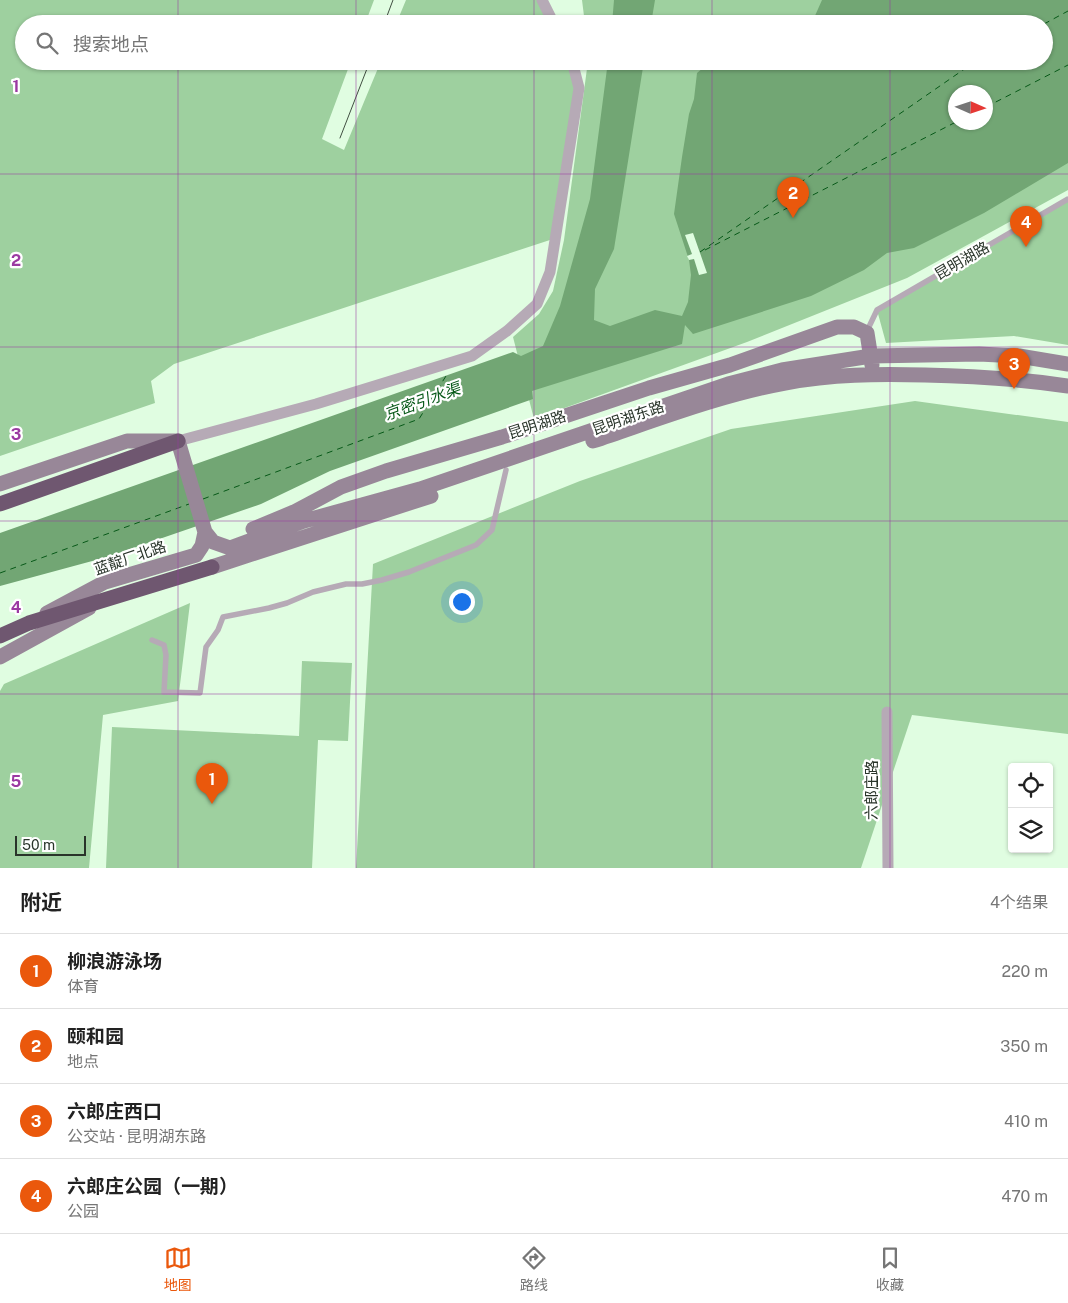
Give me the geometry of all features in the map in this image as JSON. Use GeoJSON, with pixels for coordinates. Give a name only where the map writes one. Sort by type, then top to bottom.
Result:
{"type":"FeatureCollection","features":[{"type":"Feature","properties":{"kind":"highway"},"geometry":{"type":"LineString","coordinates":[[0,504],[178,442]]}},
{"type":"Feature","properties":{"kind":"highway","name":"蓝靛厂北路"},"geometry":{"type":"LineString","coordinates":[[0,636],[29,623],[212,567]]}},
{"type":"Feature","properties":{"kind":"highway"},"geometry":{"type":"LineString","coordinates":[[0,643],[29,623]]}},
{"type":"Feature","properties":{"kind":"main road","name":"昆明湖路"},"geometry":{"type":"LineString","coordinates":[[209,537],[229,538],[271,522],[341,487],[386,471],[505,436],[649,388],[730,365],[837,327],[854,327],[867,333]]}},
{"type":"Feature","properties":{"kind":"main road"},"geometry":{"type":"LineString","coordinates":[[867,333],[872,374]]}},
{"type":"Feature","properties":{"kind":"main road","name":"昆明湖东路"},"geometry":{"type":"LineString","coordinates":[[209,537],[230,548],[304,521],[420,489],[728,384],[782,370],[871,356],[979,354],[1019,356],[1068,364]]}},
{"type":"Feature","properties":{"kind":"main road","name":"昆明湖东路"},"geometry":{"type":"LineString","coordinates":[[212,567],[389,511],[730,396],[784,383],[839,375],[872,374],[980,376],[1068,386]]}},
{"type":"Feature","properties":{"kind":"main road"},"geometry":{"type":"LineString","coordinates":[[0,484],[127,442],[178,442],[209,537]]}},
{"type":"Feature","properties":{"kind":"main road","name":"蓝靛厂北路"},"geometry":{"type":"LineString","coordinates":[[29,623],[105,582],[196,555],[209,537]]}},
{"type":"Feature","properties":{"kind":"main road"},"geometry":{"type":"LineString","coordinates":[[0,656],[108,598]]}},
{"type":"Feature","properties":{"kind":"street"},"geometry":{"type":"LineString","coordinates":[[542,0],[550,15]]}},
{"type":"Feature","properties":{"kind":"street"},"geometry":{"type":"LineString","coordinates":[[178,442],[316,404],[472,356],[507,331],[537,304],[550,272],[579,88],[574,70]]}},
{"type":"Feature","properties":{"kind":"street","name":"六郎庄路"},"geometry":{"type":"LineString","coordinates":[[887,712],[888,868]]}},
{"type":"Feature","properties":{"kind":"lane","name":"昆明湖路"},"geometry":{"type":"LineString","coordinates":[[867,333],[877,310],[1068,199]]}},
{"type":"Feature","properties":{"kind":"lane"},"geometry":{"type":"LineString","coordinates":[[152,640],[164,645],[166,655],[164,692],[200,693],[206,648],[224,617],[287,603],[313,592],[346,584],[362,584],[382,580],[409,572],[476,545],[492,530],[506,470]]}},
{"type":"Feature","properties":{"kind":"shaded area"},"geometry":{"type":"Polygon","coordinates":[[[0,0],[374,0],[368,15],[15,15],[15,70],[348,70],[322,139],[344,150],[377,70],[570,70],[576,90],[553,239],[174,364],[151,381],[155,403],[0,456],[0,0]]]}},
{"type":"Feature","properties":{"kind":"shaded area"},"geometry":{"type":"Polygon","coordinates":[[[406,0],[539,0],[546,15],[400,15],[406,0]]]}},
{"type":"Feature","properties":{"kind":"shaded area"},"geometry":{"type":"Polygon","coordinates":[[[582,0],[1068,0],[1068,190],[907,278],[747,342],[534,419],[513,337],[539,314],[553,291],[564,240],[587,70],[1053,70],[1053,15],[584,15],[582,0]]]}},
{"type":"Feature","properties":{"kind":"shaded area"},"geometry":{"type":"Polygon","coordinates":[[[1068,199],[1068,345],[1014,336],[886,343],[877,310],[1068,199]]]}},
{"type":"Feature","properties":{"kind":"shaded area"},"geometry":{"type":"Polygon","coordinates":[[[915,401],[1068,422],[1068,734],[912,715],[861,868],[356,868],[373,564],[580,481],[731,429],[915,401]]]}},
{"type":"Feature","properties":{"kind":"shaded area"},"geometry":{"type":"Polygon","coordinates":[[[190,603],[178,701],[103,715],[89,868],[0,868],[0,691],[4,684],[190,603]]]}},
{"type":"Feature","properties":{"kind":"shaded area"},"geometry":{"type":"Polygon","coordinates":[[[302,661],[352,663],[348,741],[318,740],[312,868],[106,868],[112,727],[299,736],[302,661]]]}},
{"type":"Feature","properties":{"kind":"water"},"geometry":{"type":"Polygon","coordinates":[[[614,0],[655,0],[652,15],[613,15],[614,0]]]}},
{"type":"Feature","properties":{"kind":"water","name":"京密引水渠"},"geometry":{"type":"Polygon","coordinates":[[[822,0],[1068,0],[1068,163],[984,213],[914,248],[887,253],[864,270],[811,296],[693,334],[685,325],[682,344],[532,391],[533,399],[330,471],[261,504],[107,557],[0,586],[0,533],[513,352],[521,356],[543,346],[560,306],[590,199],[607,70],[643,70],[614,249],[595,289],[594,320],[610,326],[655,310],[682,316],[688,302],[691,275],[689,260],[674,214],[689,114],[694,99],[697,73],[701,70],[1053,70],[1053,15],[815,15],[822,0]]]}},
{"type":"Feature","properties":{"kind":"pier"},"geometry":{"type":"Polygon","coordinates":[[[693,233],[707,273],[699,275],[694,259],[689,260],[687,256],[692,254],[685,235],[693,233]]]}},
{"type":"Feature","properties":{"kind":"ferry route"},"geometry":{"type":"LineString","coordinates":[[1053,19],[1068,11]]}},
{"type":"Feature","properties":{"kind":"ferry route"},"geometry":{"type":"LineString","coordinates":[[993,103],[1068,65]]}},
{"type":"Feature","properties":{"kind":"ferry route"},"geometry":{"type":"LineString","coordinates":[[700,252],[963,70]]}},
{"type":"Feature","properties":{"kind":"ferry route"},"geometry":{"type":"LineString","coordinates":[[705,250],[948,126]]}},
{"type":"Feature","properties":{"kind":"ferry route"},"geometry":{"type":"LineString","coordinates":[[203,499],[419,419],[446,376]]}},
{"type":"Feature","properties":{"kind":"ferry route"},"geometry":{"type":"LineString","coordinates":[[0,573],[189,504]]}},
{"type":"Feature","properties":{"kind":"tram line"},"geometry":{"type":"LineString","coordinates":[[387,15],[393,0]]}},
{"type":"Feature","properties":{"kind":"tram line"},"geometry":{"type":"LineString","coordinates":[[340,138],[366,70]]}},
{"type":"Feature","properties":{"kind":"place","name":"颐和园"},"geometry":{"type":"Point","coordinates":[793,218]}},
{"type":"Feature","properties":{"kind":"place","name":"六郎庄公园（一期）"},"geometry":{"type":"Point","coordinates":[1026,247]}},
{"type":"Feature","properties":{"kind":"place","name":"六郎庄西口"},"geometry":{"type":"Point","coordinates":[1014,389]}},
{"type":"Feature","properties":{"kind":"place","name":"柳浪游泳场"},"geometry":{"type":"Point","coordinates":[212,804]}}]}
